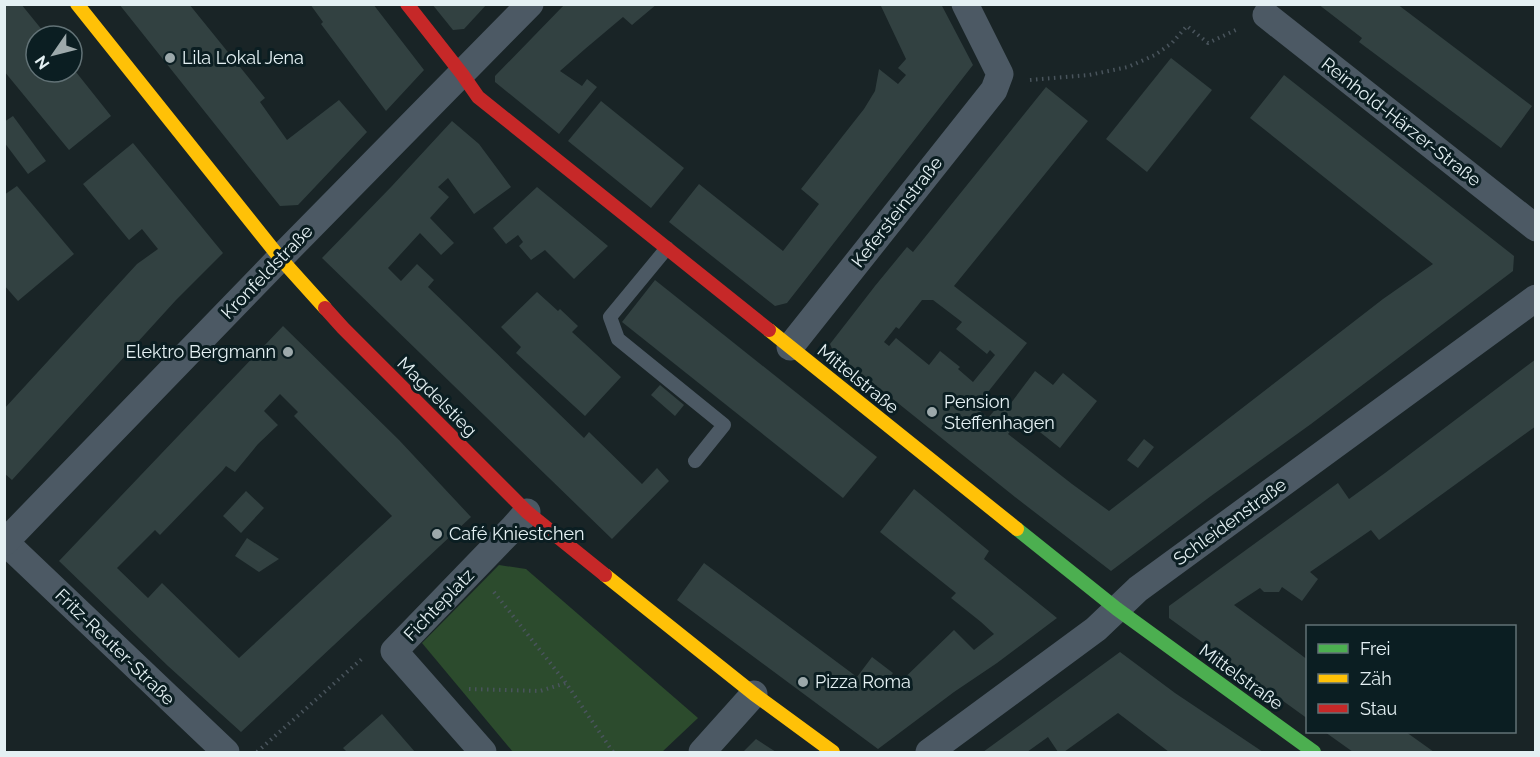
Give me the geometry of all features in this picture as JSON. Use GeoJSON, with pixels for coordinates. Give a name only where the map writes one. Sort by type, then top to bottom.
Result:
{"type":"FeatureCollection","features":[{"type":"Feature","properties":{"kind":"street","name":"Magdelstieg"},"geometry":{"type":"LineString","coordinates":[[77,4],[280,258],[343,328],[526,512],[754,694],[833,753]]}},
{"type":"Feature","properties":{"kind":"street","name":"Mittelstraße"},"geometry":{"type":"LineString","coordinates":[[407,4],[478,97],[1117,609],[1314,753]]}},
{"type":"Feature","properties":{"kind":"street","name":"Kronfeldstraße"},"geometry":{"type":"LineString","coordinates":[[5,542],[530,4]]}},
{"type":"Feature","properties":{"kind":"street"},"geometry":{"type":"LineString","coordinates":[[965,4],[1000,74]]}},
{"type":"Feature","properties":{"kind":"street","name":"Reinhold-Härzer-Straße"},"geometry":{"type":"LineString","coordinates":[[1266,15],[1536,228]]}},
{"type":"Feature","properties":{"kind":"street","name":"Kefersteinstraße"},"geometry":{"type":"LineString","coordinates":[[790,346],[994,90],[1000,74]]}},
{"type":"Feature","properties":{"kind":"street","name":"Schleidenstraße"},"geometry":{"type":"LineString","coordinates":[[929,753],[1096,629],[1148,582],[1536,298]]}},
{"type":"Feature","properties":{"kind":"street","name":"Fichteplatz"},"geometry":{"type":"LineString","coordinates":[[483,753],[394,651],[526,512]]}},
{"type":"Feature","properties":{"kind":"street","name":"Fritz-Reuter-Straße"},"geometry":{"type":"LineString","coordinates":[[5,542],[226,753]]}},
{"type":"Feature","properties":{"kind":"street"},"geometry":{"type":"LineString","coordinates":[[702,753],[754,694]]}},
{"type":"Feature","properties":{"kind":"lane"},"geometry":{"type":"LineString","coordinates":[[667,248],[610,317],[618,339],[724,425],[695,461]]}},
{"type":"Feature","properties":{"kind":"path"},"geometry":{"type":"LineString","coordinates":[[1000,74],[1032,81],[1089,75],[1128,67],[1155,55],[1172,43],[1187,26],[1208,43]]}},
{"type":"Feature","properties":{"kind":"path"},"geometry":{"type":"LineString","coordinates":[[492,590],[566,684],[613,753]]}},
{"type":"Feature","properties":{"kind":"path"},"geometry":{"type":"LineString","coordinates":[[257,753],[348,671]]}},
{"type":"Feature","properties":{"kind":"path"},"geometry":{"type":"LineString","coordinates":[[426,687],[540,691],[566,684]]}},
{"type":"Feature","properties":{"kind":"green space"},"geometry":{"type":"Polygon","coordinates":[[[499,565],[526,569],[698,718],[662,752],[513,752],[422,643],[499,565]]]}},
{"type":"Feature","properties":{"kind":"building"},"geometry":{"type":"Polygon","coordinates":[[[4,4],[21,4],[37,24],[24,24],[24,84],[84,84],[84,82],[111,116],[69,150],[4,71],[4,4]]]}},
{"type":"Feature","properties":{"kind":"building"},"geometry":{"type":"Polygon","coordinates":[[[119,4],[189,4],[265,98],[260,102],[287,140],[339,100],[367,132],[298,205],[280,206],[119,4]]]}},
{"type":"Feature","properties":{"kind":"building"},"geometry":{"type":"Polygon","coordinates":[[[310,4],[373,4],[424,70],[386,111],[321,24],[323,22],[310,4]]]}},
{"type":"Feature","properties":{"kind":"building"},"geometry":{"type":"Polygon","coordinates":[[[432,4],[487,4],[464,29],[453,30],[432,4]]]}},
{"type":"Feature","properties":{"kind":"building"},"geometry":{"type":"Polygon","coordinates":[[[565,4],[657,4],[632,25],[623,17],[560,71],[582,86],[587,79],[597,87],[559,134],[495,82],[495,76],[565,4]]]}},
{"type":"Feature","properties":{"kind":"building"},"geometry":{"type":"Polygon","coordinates":[[[880,4],[941,4],[973,65],[787,303],[775,306],[669,222],[699,184],[783,251],[819,204],[801,189],[864,109],[875,91],[879,69],[898,84],[906,75],[898,68],[906,59],[880,4]]]}},
{"type":"Feature","properties":{"kind":"building"},"geometry":{"type":"Polygon","coordinates":[[[1318,4],[1397,4],[1532,106],[1501,148],[1359,42],[1362,38],[1318,4]]]}},
{"type":"Feature","properties":{"kind":"building"},"geometry":{"type":"Polygon","coordinates":[[[1171,58],[1212,90],[1147,172],[1106,139],[1171,58]]]}},
{"type":"Feature","properties":{"kind":"building"},"geometry":{"type":"Polygon","coordinates":[[[1284,75],[1514,256],[1513,271],[1311,424],[1111,571],[833,351],[830,344],[875,286],[907,247],[913,252],[1046,87],[1088,121],[954,286],[1027,343],[976,407],[988,418],[999,405],[1001,407],[1004,404],[1008,407],[1035,371],[1053,385],[1063,373],[1097,401],[1060,448],[1021,417],[1008,434],[1109,511],[1383,299],[1433,264],[1250,118],[1284,75]],[[922,300],[899,329],[896,327],[884,342],[889,346],[896,338],[929,365],[940,351],[960,367],[958,369],[973,382],[995,355],[990,350],[987,354],[956,329],[962,322],[933,300],[922,300]]]}},
{"type":"Feature","properties":{"kind":"building"},"geometry":{"type":"Polygon","coordinates":[[[601,101],[684,168],[651,208],[568,141],[601,101]]]}},
{"type":"Feature","properties":{"kind":"building"},"geometry":{"type":"Polygon","coordinates":[[[13,116],[46,161],[28,174],[4,142],[4,122],[13,116]]]}},
{"type":"Feature","properties":{"kind":"building"},"geometry":{"type":"Polygon","coordinates":[[[452,121],[479,144],[511,187],[474,214],[448,178],[438,187],[449,197],[430,218],[454,243],[441,255],[420,233],[388,268],[401,281],[417,264],[434,280],[428,287],[584,438],[589,432],[642,484],[657,468],[669,481],[612,539],[322,258],[452,121]]]}},
{"type":"Feature","properties":{"kind":"building"},"geometry":{"type":"Polygon","coordinates":[[[133,143],[223,253],[176,300],[12,480],[4,473],[4,409],[137,264],[158,249],[142,229],[129,240],[83,184],[133,143]]]}},
{"type":"Feature","properties":{"kind":"building"},"geometry":{"type":"Polygon","coordinates":[[[17,186],[74,254],[18,301],[4,285],[4,195],[17,186]]]}},
{"type":"Feature","properties":{"kind":"building"},"geometry":{"type":"Polygon","coordinates":[[[537,187],[608,246],[574,279],[545,250],[531,260],[519,246],[523,242],[518,235],[506,244],[493,228],[537,187]]]}},
{"type":"Feature","properties":{"kind":"building"},"geometry":{"type":"Polygon","coordinates":[[[655,280],[877,457],[843,498],[622,322],[655,280]]]}},
{"type":"Feature","properties":{"kind":"building"},"geometry":{"type":"Polygon","coordinates":[[[537,292],[578,326],[572,332],[621,377],[585,416],[516,353],[521,347],[501,327],[537,292]]]}},
{"type":"Feature","properties":{"kind":"building"},"geometry":{"type":"Polygon","coordinates":[[[283,326],[399,440],[471,517],[241,732],[168,666],[59,561],[283,326]],[[280,394],[264,411],[278,425],[258,444],[235,472],[226,466],[160,535],[155,530],[117,568],[148,598],[162,583],[239,658],[392,516],[294,416],[298,412],[280,394]]]}},
{"type":"Feature","properties":{"kind":"building"},"geometry":{"type":"Polygon","coordinates":[[[1536,359],[1536,426],[1379,540],[1371,530],[1310,572],[1318,579],[1302,601],[1282,587],[1279,592],[1264,592],[1260,588],[1234,605],[1306,659],[1306,718],[1169,618],[1169,606],[1338,483],[1349,499],[1536,359]]]}},
{"type":"Feature","properties":{"kind":"building"},"geometry":{"type":"Polygon","coordinates":[[[660,385],[684,405],[675,416],[651,395],[660,385]]]}},
{"type":"Feature","properties":{"kind":"building"},"geometry":{"type":"Polygon","coordinates":[[[1144,439],[1154,447],[1138,468],[1127,460],[1144,439]]]}},
{"type":"Feature","properties":{"kind":"building"},"geometry":{"type":"Polygon","coordinates":[[[914,489],[989,551],[984,559],[1057,618],[878,749],[677,600],[704,563],[857,677],[872,657],[893,673],[885,683],[894,688],[954,630],[974,650],[994,634],[951,598],[956,593],[880,532],[914,489]]]}},
{"type":"Feature","properties":{"kind":"building"},"geometry":{"type":"Polygon","coordinates":[[[246,491],[264,508],[241,533],[223,516],[246,491]]]}},
{"type":"Feature","properties":{"kind":"building"},"geometry":{"type":"Polygon","coordinates":[[[247,538],[279,559],[259,572],[235,556],[247,538]]]}},
{"type":"Feature","properties":{"kind":"building"},"geometry":{"type":"Polygon","coordinates":[[[1120,652],[1175,693],[1263,752],[1169,752],[1118,713],[1064,752],[1058,752],[1048,737],[1027,752],[983,752],[1120,652]]]}},
{"type":"Feature","properties":{"kind":"building"},"geometry":{"type":"Polygon","coordinates":[[[382,714],[415,752],[347,752],[343,748],[382,714]]]}},
{"type":"Feature","properties":{"kind":"building"},"geometry":{"type":"Polygon","coordinates":[[[1326,733],[1407,733],[1434,752],[1353,752],[1326,733]]]}},
{"type":"Feature","properties":{"kind":"building"},"geometry":{"type":"Polygon","coordinates":[[[756,739],[776,752],[743,752],[756,739]]]}},
{"type":"Feature","properties":{"kind":"traffic: fast"},"geometry":{"type":"LineString","coordinates":[[1017,529],[1117,609],[1314,752]]}},
{"type":"Feature","properties":{"kind":"traffic: slow"},"geometry":{"type":"LineString","coordinates":[[77,4],[280,258],[325,308]]}},
{"type":"Feature","properties":{"kind":"traffic: slow"},"geometry":{"type":"LineString","coordinates":[[769,330],[1017,529]]}},
{"type":"Feature","properties":{"kind":"traffic: slow"},"geometry":{"type":"LineString","coordinates":[[605,575],[754,694],[833,752]]}},
{"type":"Feature","properties":{"kind":"traffic: jam"},"geometry":{"type":"LineString","coordinates":[[407,4],[478,97],[769,330]]}},
{"type":"Feature","properties":{"kind":"traffic: jam"},"geometry":{"type":"LineString","coordinates":[[325,308],[527,512],[605,575]]}},
{"type":"Feature","properties":{"kind":"place","name":"Lila Lokal Jena"},"geometry":{"type":"Point","coordinates":[170,58]}},
{"type":"Feature","properties":{"kind":"place","name":"Elektro Bergmann"},"geometry":{"type":"Point","coordinates":[288,352]}},
{"type":"Feature","properties":{"kind":"place","name":"Pension Steffenhagen"},"geometry":{"type":"Point","coordinates":[932,412]}},
{"type":"Feature","properties":{"kind":"place","name":"Café Kniestchen"},"geometry":{"type":"Point","coordinates":[437,534]}},
{"type":"Feature","properties":{"kind":"place","name":"Pizza Roma"},"geometry":{"type":"Point","coordinates":[803,682]}}]}
